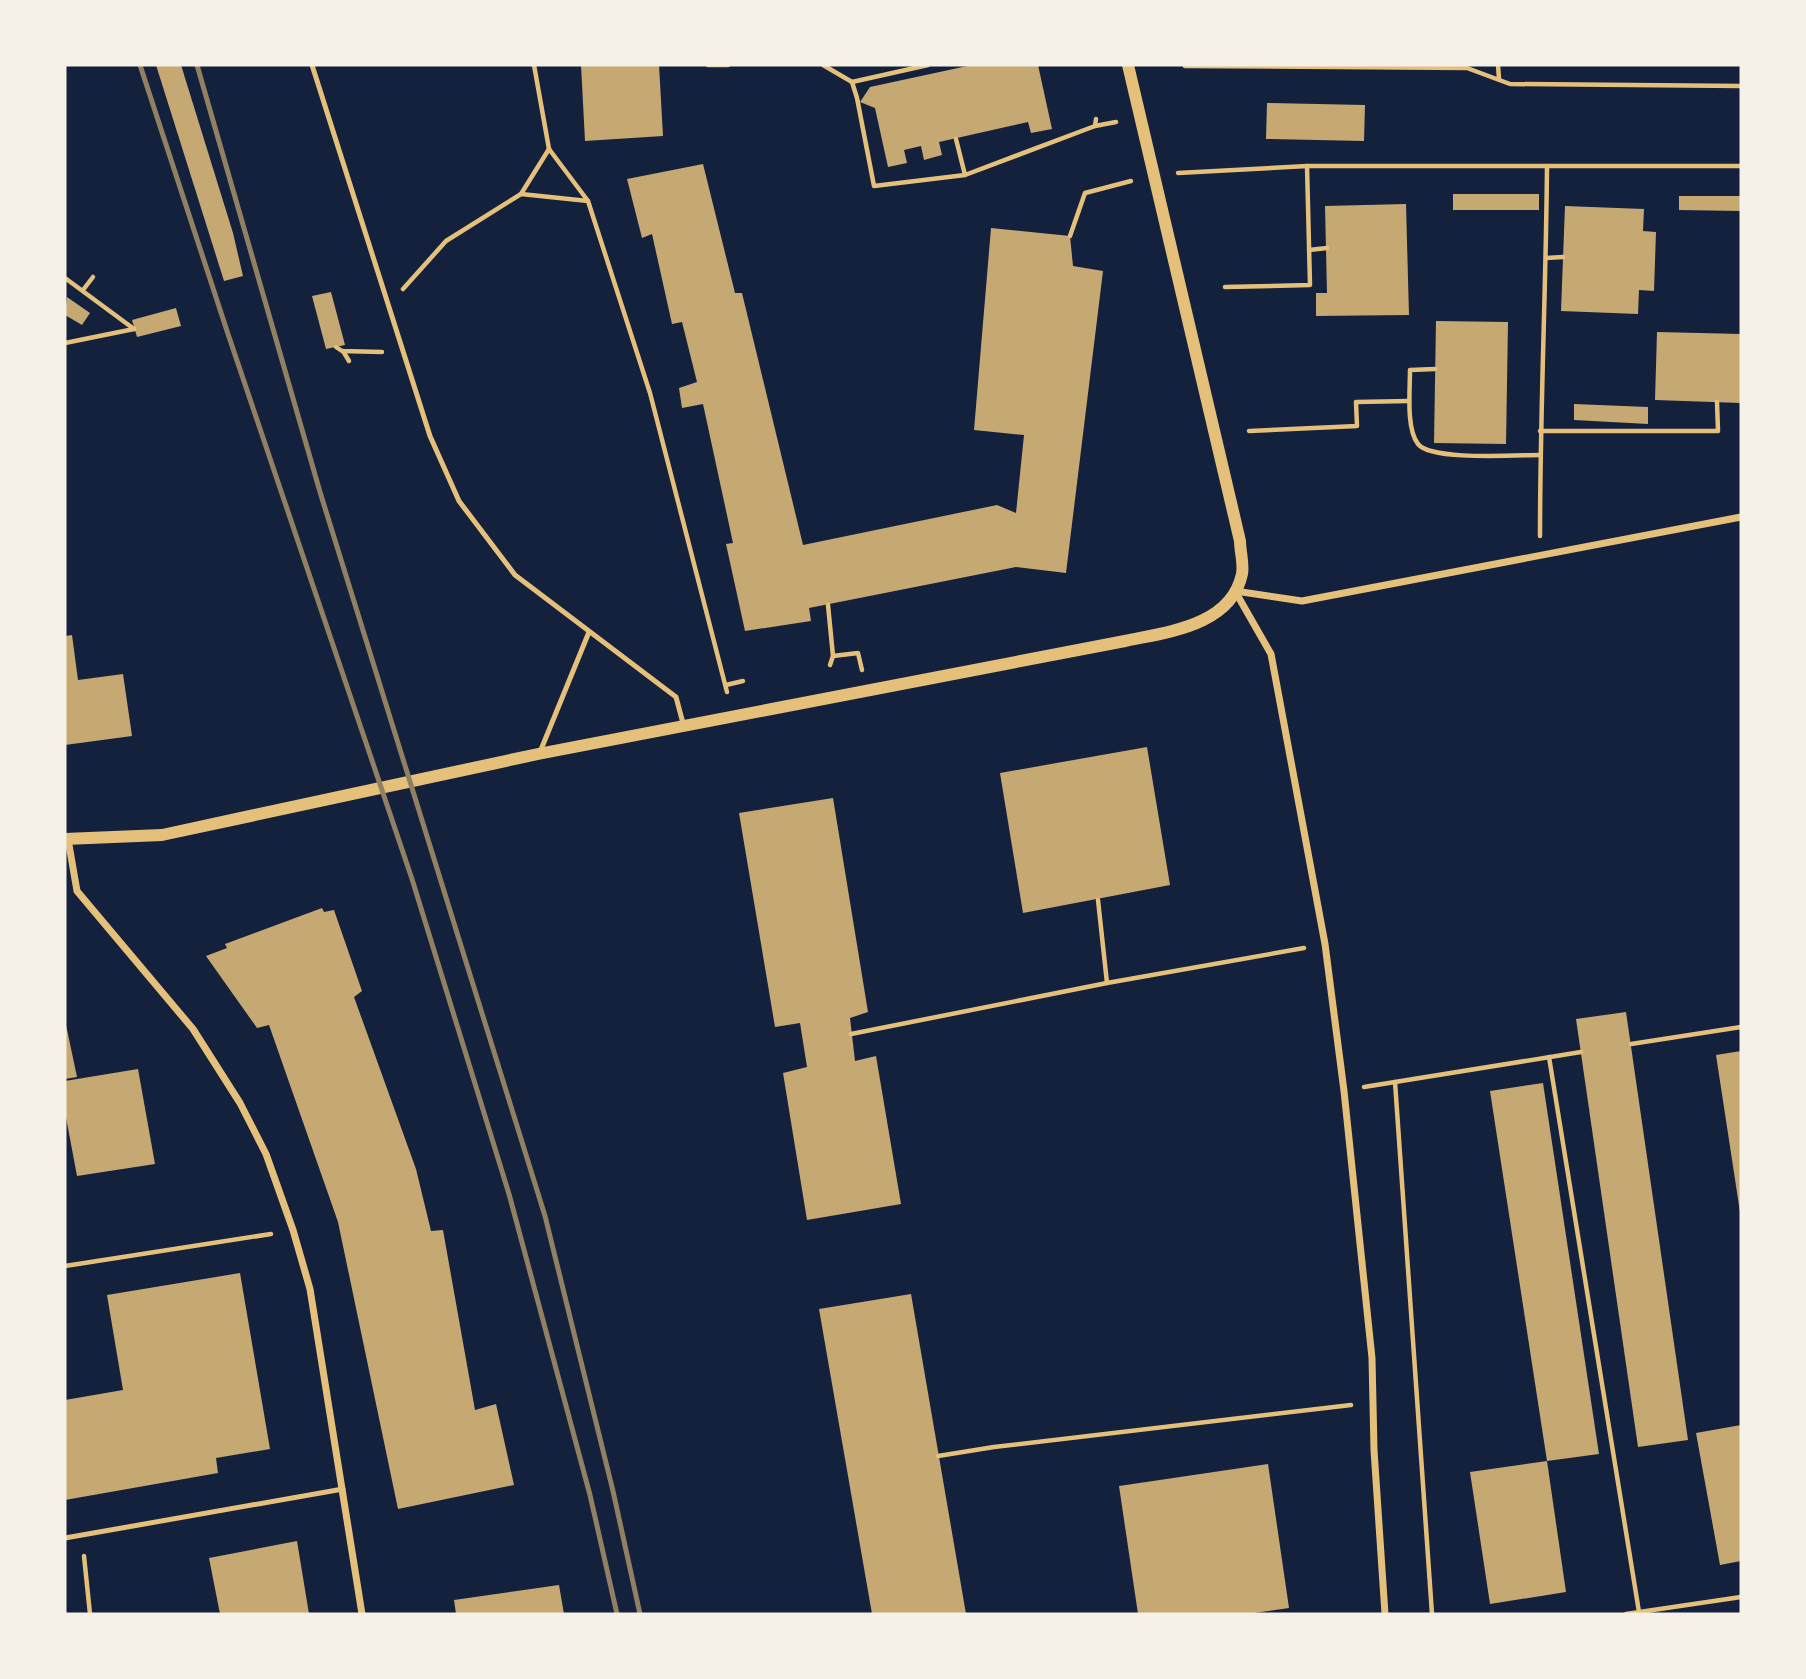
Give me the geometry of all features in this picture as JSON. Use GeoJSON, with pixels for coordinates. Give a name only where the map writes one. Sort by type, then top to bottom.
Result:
{"type":"FeatureCollection","features":[{"type":"Feature","properties":{"kind":"street"},"geometry":{"type":"LineString","coordinates":[[362,1614],[310,1289],[293,1230],[266,1154],[240,1103],[193,1029],[77,891],[67,839],[162,835],[538,754],[1189,626],[1214,615],[1235,591],[1242,573],[1240,541],[1128,65]]}},
{"type":"Feature","properties":{"kind":"street"},"geometry":{"type":"LineString","coordinates":[[1235,591],[1302,601],[1741,517]]}},
{"type":"Feature","properties":{"kind":"street"},"geometry":{"type":"LineString","coordinates":[[1235,591],[1271,654],[1325,944],[1344,1090],[1372,1359],[1385,1614]]}},
{"type":"Feature","properties":{"kind":"lane"},"geometry":{"type":"LineString","coordinates":[[312,65],[430,436],[459,501],[515,575],[676,697],[684,727]]}},
{"type":"Feature","properties":{"kind":"lane"},"geometry":{"type":"LineString","coordinates":[[538,754],[589,632]]}},
{"type":"Feature","properties":{"kind":"lane"},"geometry":{"type":"LineString","coordinates":[[65,1538],[343,1489]]}},
{"type":"Feature","properties":{"kind":"path"},"geometry":{"type":"LineString","coordinates":[[534,65],[549,149],[588,201],[650,393],[733,717]]}},
{"type":"Feature","properties":{"kind":"path"},"geometry":{"type":"LineString","coordinates":[[708,65],[728,65]]}},
{"type":"Feature","properties":{"kind":"path"},"geometry":{"type":"LineString","coordinates":[[823,65],[852,82],[874,186],[965,175],[1095,126],[1141,116]]}},
{"type":"Feature","properties":{"kind":"path"},"geometry":{"type":"LineString","coordinates":[[852,82],[928,65]]}},
{"type":"Feature","properties":{"kind":"path"},"geometry":{"type":"LineString","coordinates":[[1498,65],[1499,79]]}},
{"type":"Feature","properties":{"kind":"path"},"geometry":{"type":"LineString","coordinates":[[1185,66],[1468,68],[1510,84],[1741,86]]}},
{"type":"Feature","properties":{"kind":"path"},"geometry":{"type":"LineString","coordinates":[[1095,126],[1096,119]]}},
{"type":"Feature","properties":{"kind":"path"},"geometry":{"type":"LineString","coordinates":[[956,139],[965,175]]}},
{"type":"Feature","properties":{"kind":"path"},"geometry":{"type":"LineString","coordinates":[[387,300],[400,293],[446,241],[521,194],[549,149]]}},
{"type":"Feature","properties":{"kind":"path"},"geometry":{"type":"LineString","coordinates":[[1225,287],[1310,285],[1307,166]]}},
{"type":"Feature","properties":{"kind":"path"},"geometry":{"type":"LineString","coordinates":[[1070,236],[1085,193],[1155,176],[1197,171],[1307,166],[1741,166]]}},
{"type":"Feature","properties":{"kind":"path"},"geometry":{"type":"LineString","coordinates":[[1540,555],[1540,431],[1547,166]]}},
{"type":"Feature","properties":{"kind":"path"},"geometry":{"type":"LineString","coordinates":[[521,194],[588,201]]}},
{"type":"Feature","properties":{"kind":"path"},"geometry":{"type":"LineString","coordinates":[[1309,250],[1327,248]]}},
{"type":"Feature","properties":{"kind":"path"},"geometry":{"type":"LineString","coordinates":[[1546,258],[1563,257]]}},
{"type":"Feature","properties":{"kind":"path"},"geometry":{"type":"LineString","coordinates":[[83,290],[93,277]]}},
{"type":"Feature","properties":{"kind":"path"},"geometry":{"type":"LineString","coordinates":[[65,278],[134,329],[65,343]]}},
{"type":"Feature","properties":{"kind":"path"},"geometry":{"type":"LineString","coordinates":[[336,347],[349,361]]}},
{"type":"Feature","properties":{"kind":"path"},"geometry":{"type":"LineString","coordinates":[[342,351],[403,354]]}},
{"type":"Feature","properties":{"kind":"path"},"geometry":{"type":"LineString","coordinates":[[1435,369],[1410,370],[1412,430],[1416,443],[1425,451],[1442,455],[1540,455]]}},
{"type":"Feature","properties":{"kind":"path"},"geometry":{"type":"LineString","coordinates":[[1249,431],[1357,426],[1356,402],[1409,401]]}},
{"type":"Feature","properties":{"kind":"path"},"geometry":{"type":"LineString","coordinates":[[1540,431],[1718,430],[1717,402]]}},
{"type":"Feature","properties":{"kind":"path"},"geometry":{"type":"LineString","coordinates":[[828,605],[833,656],[830,665]]}},
{"type":"Feature","properties":{"kind":"path"},"geometry":{"type":"LineString","coordinates":[[833,656],[858,653],[867,691]]}},
{"type":"Feature","properties":{"kind":"path"},"geometry":{"type":"LineString","coordinates":[[726,685],[743,681]]}},
{"type":"Feature","properties":{"kind":"path"},"geometry":{"type":"LineString","coordinates":[[1098,900],[1107,983]]}},
{"type":"Feature","properties":{"kind":"path"},"geometry":{"type":"LineString","coordinates":[[851,1034],[1107,983],[1325,944]]}},
{"type":"Feature","properties":{"kind":"path"},"geometry":{"type":"LineString","coordinates":[[1631,1044],[1741,1027]]}},
{"type":"Feature","properties":{"kind":"path"},"geometry":{"type":"LineString","coordinates":[[1344,1090],[1581,1052]]}},
{"type":"Feature","properties":{"kind":"path"},"geometry":{"type":"LineString","coordinates":[[1549,1057],[1639,1612]]}},
{"type":"Feature","properties":{"kind":"path"},"geometry":{"type":"LineString","coordinates":[[1395,1082],[1432,1614]]}},
{"type":"Feature","properties":{"kind":"path"},"geometry":{"type":"LineString","coordinates":[[65,1266],[293,1230]]}},
{"type":"Feature","properties":{"kind":"path"},"geometry":{"type":"LineString","coordinates":[[938,1456],[1373,1402]]}},
{"type":"Feature","properties":{"kind":"path"},"geometry":{"type":"LineString","coordinates":[[81,1535],[90,1614]]}},
{"type":"Feature","properties":{"kind":"path"},"geometry":{"type":"LineString","coordinates":[[1626,1614],[1741,1597]]}},
{"type":"Feature","properties":{"kind":"building"},"geometry":{"type":"Polygon","coordinates":[[[156,65],[181,65],[233,233],[243,276],[224,281],[156,65]]]}},
{"type":"Feature","properties":{"kind":"building"},"geometry":{"type":"Polygon","coordinates":[[[581,65],[659,65],[663,136],[585,141],[581,65]]]}},
{"type":"Feature","properties":{"kind":"building"},"geometry":{"type":"Polygon","coordinates":[[[972,65],[1038,65],[1052,129],[1031,133],[1028,122],[939,142],[942,155],[924,160],[921,146],[904,150],[907,163],[888,167],[875,108],[860,102],[870,87],[972,65]]]}},
{"type":"Feature","properties":{"kind":"building"},"geometry":{"type":"Polygon","coordinates":[[[1267,103],[1365,105],[1364,141],[1266,139],[1267,103]]]}},
{"type":"Feature","properties":{"kind":"building"},"geometry":{"type":"Polygon","coordinates":[[[703,164],[735,293],[742,293],[803,545],[997,505],[1016,513],[1024,435],[974,430],[991,228],[1070,236],[1073,266],[1103,271],[1066,573],[1016,567],[809,608],[811,621],[745,631],[726,544],[733,543],[703,404],[682,408],[679,388],[697,382],[682,322],[672,324],[652,234],[642,238],[627,179],[703,164]]]}},
{"type":"Feature","properties":{"kind":"building"},"geometry":{"type":"Polygon","coordinates":[[[1453,194],[1539,194],[1539,210],[1453,210],[1453,194]]]}},
{"type":"Feature","properties":{"kind":"building"},"geometry":{"type":"Polygon","coordinates":[[[1679,196],[1741,196],[1741,211],[1679,210],[1679,196]]]}},
{"type":"Feature","properties":{"kind":"building"},"geometry":{"type":"Polygon","coordinates":[[[1406,204],[1409,315],[1316,316],[1316,293],[1327,293],[1325,206],[1406,204]]]}},
{"type":"Feature","properties":{"kind":"building"},"geometry":{"type":"Polygon","coordinates":[[[1565,206],[1644,209],[1643,231],[1656,232],[1654,291],[1639,290],[1638,314],[1561,311],[1565,206]]]}},
{"type":"Feature","properties":{"kind":"building"},"geometry":{"type":"Polygon","coordinates":[[[331,292],[345,345],[326,349],[312,296],[331,292]]]}},
{"type":"Feature","properties":{"kind":"building"},"geometry":{"type":"Polygon","coordinates":[[[67,297],[90,313],[82,325],[65,315],[67,297]]]}},
{"type":"Feature","properties":{"kind":"building"},"geometry":{"type":"Polygon","coordinates":[[[176,308],[181,326],[137,337],[132,320],[176,308]]]}},
{"type":"Feature","properties":{"kind":"building"},"geometry":{"type":"Polygon","coordinates":[[[1436,321],[1508,322],[1506,444],[1434,443],[1436,321]]]}},
{"type":"Feature","properties":{"kind":"building"},"geometry":{"type":"Polygon","coordinates":[[[1657,332],[1741,334],[1741,403],[1655,400],[1657,332]]]}},
{"type":"Feature","properties":{"kind":"building"},"geometry":{"type":"Polygon","coordinates":[[[1574,404],[1648,407],[1648,424],[1574,420],[1574,404]]]}},
{"type":"Feature","properties":{"kind":"building"},"geometry":{"type":"Polygon","coordinates":[[[72,635],[78,680],[123,674],[132,736],[65,745],[65,636],[72,635]]]}},
{"type":"Feature","properties":{"kind":"building"},"geometry":{"type":"Polygon","coordinates":[[[1147,747],[1170,885],[1023,913],[1000,773],[1147,747]]]}},
{"type":"Feature","properties":{"kind":"building"},"geometry":{"type":"Polygon","coordinates":[[[833,798],[868,1012],[850,1018],[855,1061],[876,1056],[901,1204],[807,1220],[783,1073],[807,1067],[800,1023],[775,1027],[739,813],[833,798]]]}},
{"type":"Feature","properties":{"kind":"building"},"geometry":{"type":"Polygon","coordinates":[[[322,908],[324,912],[334,910],[362,991],[354,997],[416,1169],[431,1231],[443,1230],[475,1410],[496,1404],[514,1485],[398,1509],[338,1222],[269,1025],[257,1028],[206,956],[227,948],[225,944],[322,908]]]}},
{"type":"Feature","properties":{"kind":"building"},"geometry":{"type":"Polygon","coordinates":[[[1626,1012],[1688,1440],[1638,1447],[1576,1019],[1626,1012]]]}},
{"type":"Feature","properties":{"kind":"building"},"geometry":{"type":"Polygon","coordinates":[[[65,1020],[77,1077],[65,1079],[65,1020]]]}},
{"type":"Feature","properties":{"kind":"building"},"geometry":{"type":"Polygon","coordinates":[[[1741,1051],[1741,1211],[1740,1212],[1716,1055],[1741,1051]]]}},
{"type":"Feature","properties":{"kind":"building"},"geometry":{"type":"Polygon","coordinates":[[[138,1069],[155,1164],[77,1176],[65,1112],[65,1081],[138,1069]]]}},
{"type":"Feature","properties":{"kind":"building"},"geometry":{"type":"Polygon","coordinates":[[[1543,1083],[1599,1454],[1547,1461],[1490,1091],[1543,1083]]]}},
{"type":"Feature","properties":{"kind":"building"},"geometry":{"type":"Polygon","coordinates":[[[240,1273],[270,1449],[216,1458],[218,1473],[65,1500],[65,1400],[123,1390],[107,1295],[240,1273]]]}},
{"type":"Feature","properties":{"kind":"building"},"geometry":{"type":"Polygon","coordinates":[[[911,1294],[966,1614],[872,1614],[819,1309],[911,1294]]]}},
{"type":"Feature","properties":{"kind":"building"},"geometry":{"type":"Polygon","coordinates":[[[1741,1425],[1741,1561],[1720,1565],[1696,1433],[1741,1425]]]}},
{"type":"Feature","properties":{"kind":"building"},"geometry":{"type":"Polygon","coordinates":[[[1547,1461],[1566,1592],[1490,1604],[1470,1472],[1547,1461]]]}},
{"type":"Feature","properties":{"kind":"building"},"geometry":{"type":"Polygon","coordinates":[[[1268,1464],[1289,1608],[1247,1614],[1138,1614],[1119,1486],[1268,1464]]]}},
{"type":"Feature","properties":{"kind":"building"},"geometry":{"type":"Polygon","coordinates":[[[297,1541],[309,1614],[220,1614],[209,1558],[297,1541]]]}},
{"type":"Feature","properties":{"kind":"building"},"geometry":{"type":"Polygon","coordinates":[[[559,1585],[564,1614],[456,1614],[454,1600],[559,1585]]]}},
{"type":"Feature","properties":{"kind":"railway"},"geometry":{"type":"LineString","coordinates":[[140,65],[412,879],[509,1194],[590,1495],[617,1614]]}},
{"type":"Feature","properties":{"kind":"railway"},"geometry":{"type":"LineString","coordinates":[[197,65],[320,492],[545,1216],[613,1491],[640,1614]]}}]}
